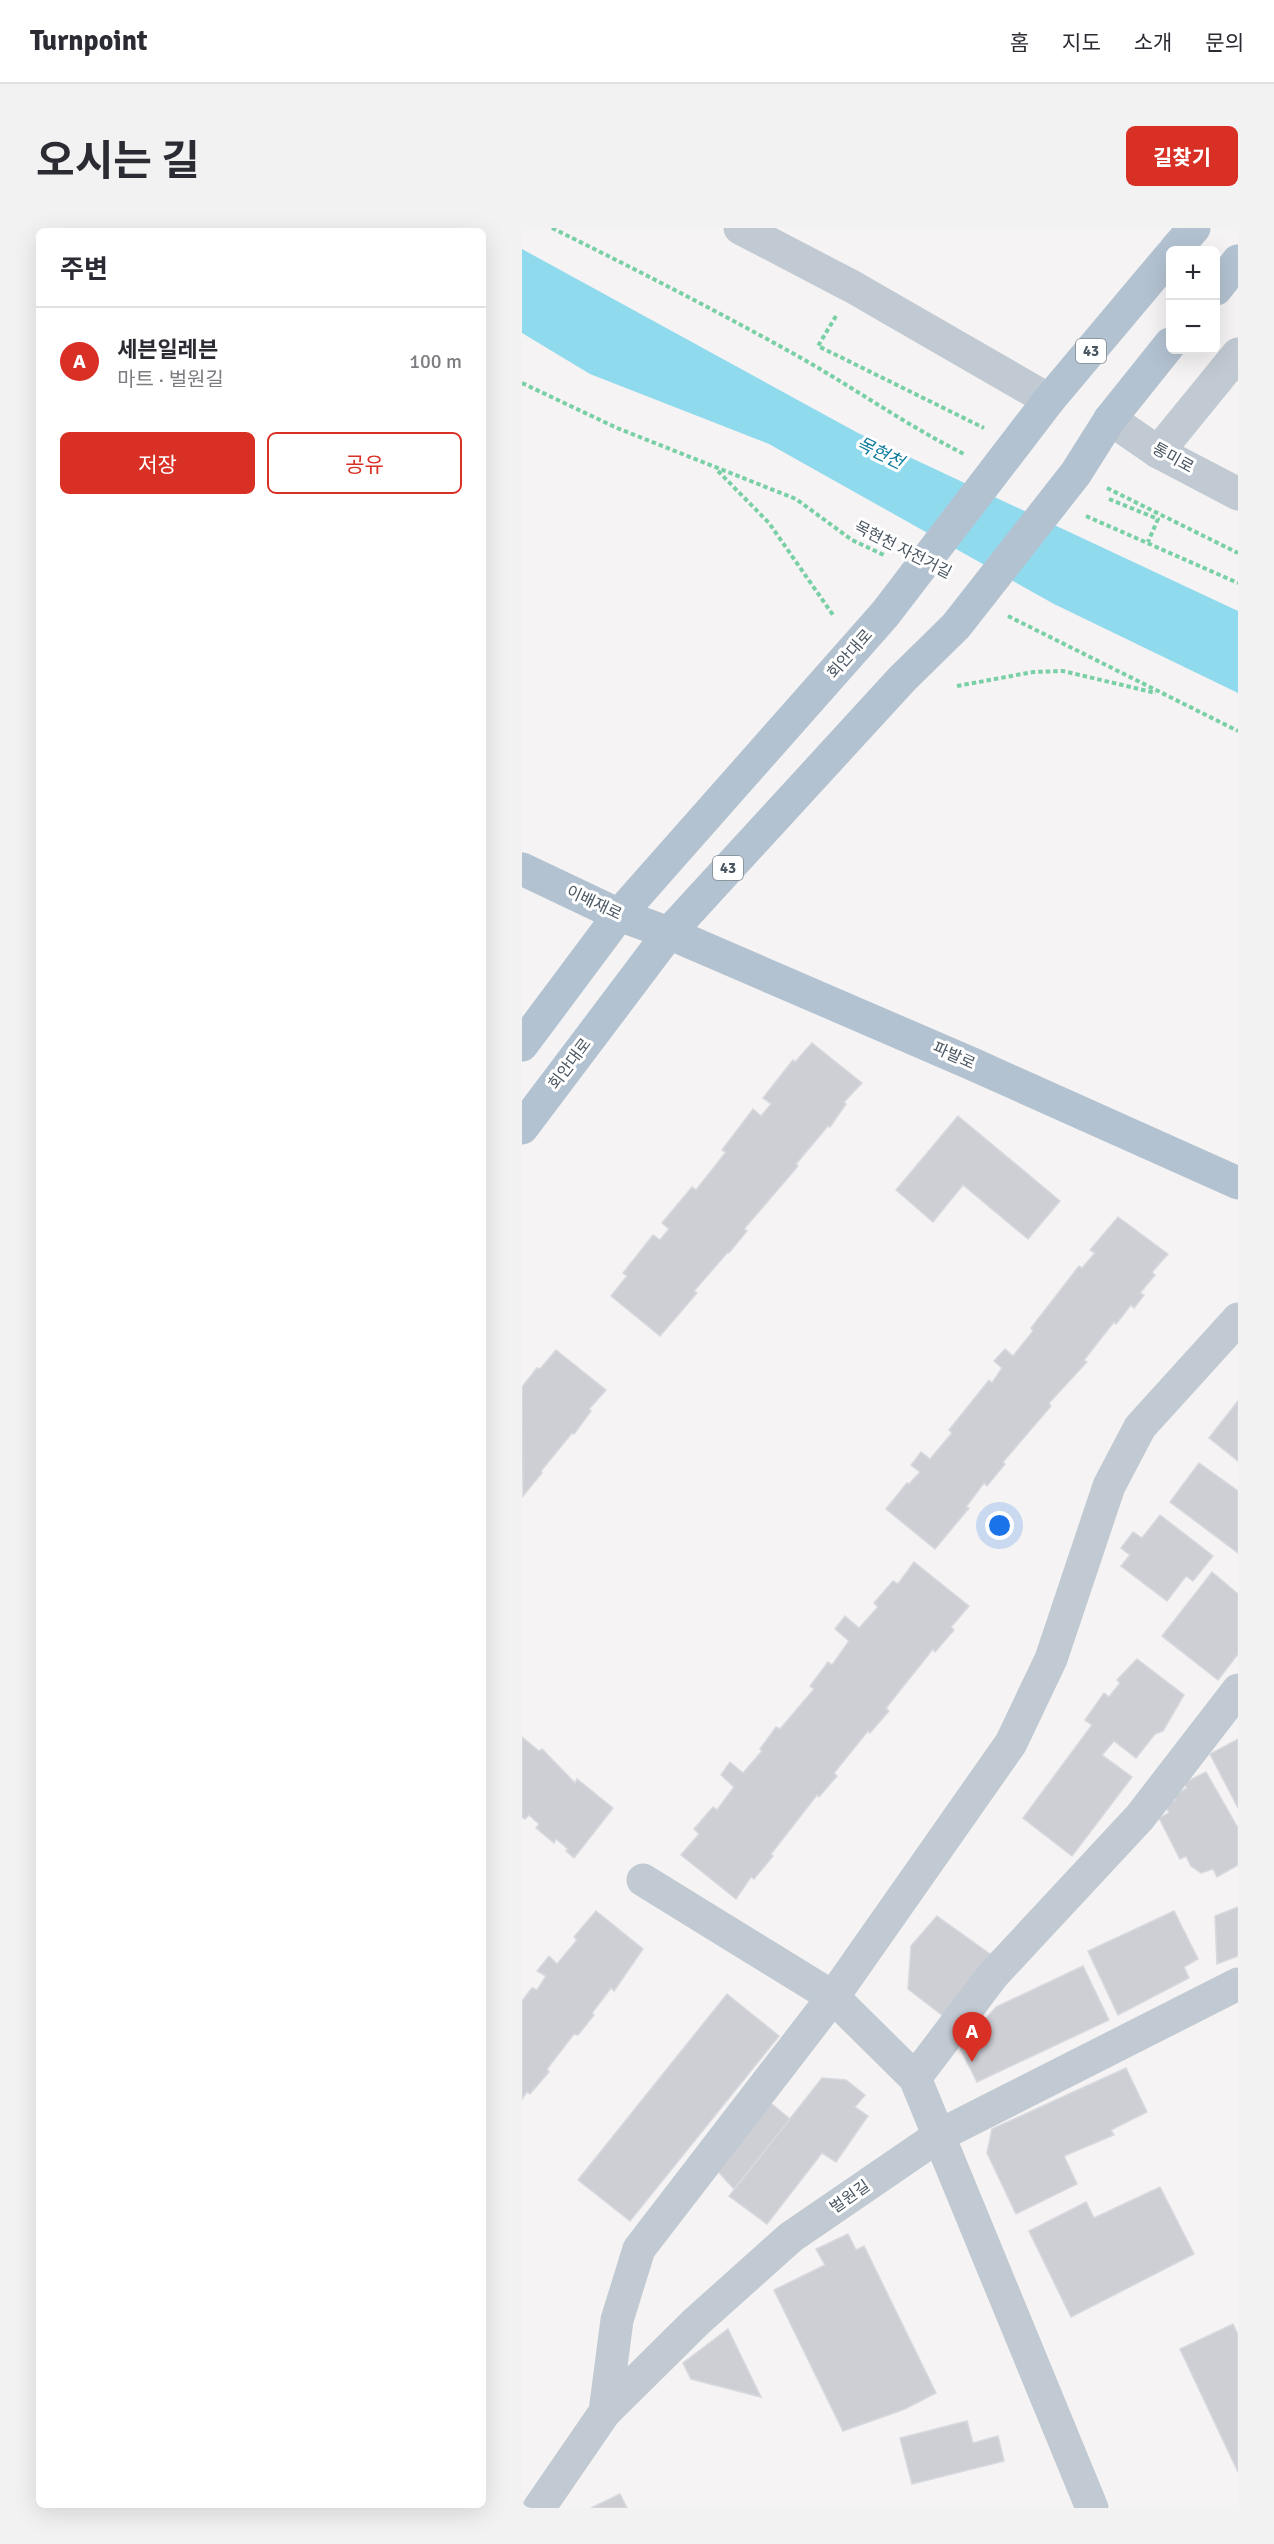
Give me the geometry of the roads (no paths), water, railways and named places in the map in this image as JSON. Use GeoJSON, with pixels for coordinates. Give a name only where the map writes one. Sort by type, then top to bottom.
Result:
{"type":"FeatureCollection","features":[{"type":"Feature","properties":{"kind":"main road"},"geometry":{"type":"LineString","coordinates":[[1178,246],[1194,228]]}},
{"type":"Feature","properties":{"kind":"main road","name":"회안대로"},"geometry":{"type":"LineString","coordinates":[[522,1045],[619,915],[891,606],[1049,400],[1166,261]]}},
{"type":"Feature","properties":{"kind":"main road"},"geometry":{"type":"LineString","coordinates":[[1220,283],[1238,261]]}},
{"type":"Feature","properties":{"kind":"main road","name":"43"},"geometry":{"type":"LineString","coordinates":[[1110,419],[1166,349]]}},
{"type":"Feature","properties":{"kind":"main road","name":"회안대로"},"geometry":{"type":"LineString","coordinates":[[522,1128],[669,933],[902,680],[956,626],[1076,473],[1110,419]]}},
{"type":"Feature","properties":{"kind":"main road","name":"이배재로"},"geometry":{"type":"LineString","coordinates":[[522,869],[619,915],[669,933]]}},
{"type":"Feature","properties":{"kind":"main road","name":"파발로"},"geometry":{"type":"LineString","coordinates":[[669,933],[970,1063],[1238,1183]]}},
{"type":"Feature","properties":{"kind":"street"},"geometry":{"type":"LineString","coordinates":[[740,228],[853,287],[1049,400]]}},
{"type":"Feature","properties":{"kind":"street"},"geometry":{"type":"LineString","coordinates":[[1158,452],[1238,354]]}},
{"type":"Feature","properties":{"kind":"street","name":"통미로"},"geometry":{"type":"LineString","coordinates":[[1110,419],[1158,452],[1238,494]]}},
{"type":"Feature","properties":{"kind":"street"},"geometry":{"type":"LineString","coordinates":[[605,2412],[616,2320],[639,2250],[833,1997],[1011,1743],[1051,1659],[1109,1486],[1140,1427],[1238,1319]]}},
{"type":"Feature","properties":{"kind":"street"},"geometry":{"type":"LineString","coordinates":[[915,2078],[993,1975],[1140,1817],[1238,1690]]}},
{"type":"Feature","properties":{"kind":"street"},"geometry":{"type":"LineString","coordinates":[[643,1880],[833,1997],[915,2078],[1092,2508]]}},
{"type":"Feature","properties":{"kind":"street","name":"벌원길"},"geometry":{"type":"LineString","coordinates":[[538,2508],[605,2412],[696,2322],[791,2237],[940,2135],[1238,1984]]}},
{"type":"Feature","properties":{"kind":"water","name":"목현천"},"geometry":{"type":"Polygon","coordinates":[[[522,249],[858,433],[1238,611],[1238,693],[1054,604],[769,444],[590,374],[522,333],[522,249]]]}},
{"type":"Feature","properties":{"kind":"place","name":"세븐일레븐"},"geometry":{"type":"Point","coordinates":[972,2062]}}]}
